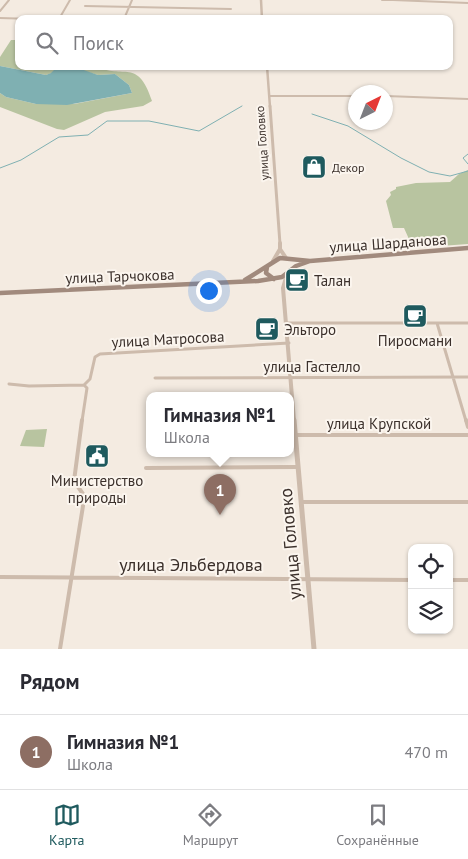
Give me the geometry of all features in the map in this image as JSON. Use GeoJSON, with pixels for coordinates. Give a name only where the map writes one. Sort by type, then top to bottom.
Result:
{"type":"FeatureCollection","features":[{"type":"Feature","properties":{"kind":"main road","name":"улица Шарданова"},"geometry":{"type":"LineString","coordinates":[[310,261],[468,248]]}},
{"type":"Feature","properties":{"kind":"main road"},"geometry":{"type":"LineString","coordinates":[[242,282],[267,267],[273,261],[287,259],[310,261]]}},
{"type":"Feature","properties":{"kind":"main road"},"geometry":{"type":"LineString","coordinates":[[287,259],[292,263],[292,268]]}},
{"type":"Feature","properties":{"kind":"main road"},"geometry":{"type":"LineString","coordinates":[[267,267],[268,275],[276,279],[287,274],[292,268],[310,261]]}},
{"type":"Feature","properties":{"kind":"main road","name":"улица Тарчокова"},"geometry":{"type":"LineString","coordinates":[[0,293],[276,279]]}},
{"type":"Feature","properties":{"kind":"street"},"geometry":{"type":"LineString","coordinates":[[0,11],[9,0]]}},
{"type":"Feature","properties":{"kind":"street"},"geometry":{"type":"LineString","coordinates":[[61,15],[70,0]]}},
{"type":"Feature","properties":{"kind":"street"},"geometry":{"type":"LineString","coordinates":[[126,15],[132,0]]}},
{"type":"Feature","properties":{"kind":"street"},"geometry":{"type":"LineString","coordinates":[[261,0],[262,15]]}},
{"type":"Feature","properties":{"kind":"street"},"geometry":{"type":"LineString","coordinates":[[382,0],[468,3]]}},
{"type":"Feature","properties":{"kind":"street"},"geometry":{"type":"LineString","coordinates":[[0,3],[6,4]]}},
{"type":"Feature","properties":{"kind":"street"},"geometry":{"type":"LineString","coordinates":[[85,6],[232,9]]}},
{"type":"Feature","properties":{"kind":"street"},"geometry":{"type":"LineString","coordinates":[[0,18],[15,18]]}},
{"type":"Feature","properties":{"kind":"street","name":"улица Головко"},"geometry":{"type":"LineString","coordinates":[[267,70],[280,249]]}},
{"type":"Feature","properties":{"kind":"street"},"geometry":{"type":"LineString","coordinates":[[269,96],[348,96]]}},
{"type":"Feature","properties":{"kind":"street"},"geometry":{"type":"LineString","coordinates":[[393,96],[468,99]]}},
{"type":"Feature","properties":{"kind":"street"},"geometry":{"type":"LineString","coordinates":[[273,261],[280,249],[287,259]]}},
{"type":"Feature","properties":{"kind":"street","name":"улица Головко"},"geometry":{"type":"LineString","coordinates":[[287,274],[284,288],[292,392]]}},
{"type":"Feature","properties":{"kind":"street"},"geometry":{"type":"LineString","coordinates":[[276,279],[284,288]]}},
{"type":"Feature","properties":{"kind":"street"},"geometry":{"type":"LineString","coordinates":[[437,322],[468,428]]}},
{"type":"Feature","properties":{"kind":"street"},"geometry":{"type":"LineString","coordinates":[[287,323],[468,323]]}},
{"type":"Feature","properties":{"kind":"street","name":"улица Матросова"},"geometry":{"type":"LineString","coordinates":[[84,386],[90,379],[95,357],[100,354],[289,343]]}},
{"type":"Feature","properties":{"kind":"street","name":"улица Гастелло"},"geometry":{"type":"LineString","coordinates":[[155,378],[468,376]]}},
{"type":"Feature","properties":{"kind":"street"},"geometry":{"type":"LineString","coordinates":[[9,384],[84,386],[87,388],[73,478],[83,494],[84,506],[60,649]]}},
{"type":"Feature","properties":{"kind":"street","name":"улица Головко"},"geometry":{"type":"LineString","coordinates":[[294,420],[314,649]]}},
{"type":"Feature","properties":{"kind":"street","name":"улица Крупской"},"geometry":{"type":"LineString","coordinates":[[296,435],[468,435]]}},
{"type":"Feature","properties":{"kind":"street"},"geometry":{"type":"LineString","coordinates":[[146,468],[299,467]]}},
{"type":"Feature","properties":{"kind":"street"},"geometry":{"type":"LineString","coordinates":[[302,502],[468,502]]}},
{"type":"Feature","properties":{"kind":"street","name":"улица Эльбердова"},"geometry":{"type":"LineString","coordinates":[[0,577],[408,580]]}},
{"type":"Feature","properties":{"kind":"street"},"geometry":{"type":"LineString","coordinates":[[453,580],[468,580]]}},
{"type":"Feature","properties":{"kind":"green space"},"geometry":{"type":"Polygon","coordinates":[[[11,40],[15,40],[15,69],[0,66],[0,57],[11,40]]]}},
{"type":"Feature","properties":{"kind":"green space"},"geometry":{"type":"Polygon","coordinates":[[[20,70],[61,70],[46,75],[20,70]]]}},
{"type":"Feature","properties":{"kind":"green space"},"geometry":{"type":"Polygon","coordinates":[[[80,70],[105,70],[135,74],[147,87],[152,101],[143,106],[105,112],[64,130],[0,107],[0,93],[6,97],[36,104],[74,104],[132,93],[129,85],[115,74],[98,75],[80,70]]]}},
{"type":"Feature","properties":{"kind":"green space"},"geometry":{"type":"Polygon","coordinates":[[[468,170],[468,244],[413,248],[404,228],[393,228],[386,201],[391,195],[390,192],[396,189],[396,187],[416,183],[450,182],[459,174],[468,170]]]}},
{"type":"Feature","properties":{"kind":"green space"},"geometry":{"type":"Polygon","coordinates":[[[47,429],[44,447],[20,446],[26,430],[47,429]]]}},
{"type":"Feature","properties":{"kind":"water"},"geometry":{"type":"Polygon","coordinates":[[[0,66],[46,75],[54,70],[84,70],[98,75],[115,74],[129,85],[132,93],[67,105],[36,104],[6,97],[0,93],[0,66]]]}},
{"type":"Feature","properties":{"kind":"waterway"},"geometry":{"type":"LineString","coordinates":[[0,168],[21,160],[59,137],[88,135],[107,121],[149,121],[199,131],[242,106]]}},
{"type":"Feature","properties":{"kind":"waterway"},"geometry":{"type":"LineString","coordinates":[[312,114],[348,126],[401,158],[429,172],[450,176],[468,171]]}},
{"type":"Feature","properties":{"kind":"waterway"},"geometry":{"type":"LineString","coordinates":[[468,154],[463,158],[468,164]]}},
{"type":"Feature","properties":{"kind":"place","name":"Декор"},"geometry":{"type":"Point","coordinates":[314,167]}},
{"type":"Feature","properties":{"kind":"place","name":"Талан"},"geometry":{"type":"Point","coordinates":[297,280]}},
{"type":"Feature","properties":{"kind":"place","name":"Пиросмани"},"geometry":{"type":"Point","coordinates":[415,316]}},
{"type":"Feature","properties":{"kind":"place","name":"Эльторо"},"geometry":{"type":"Point","coordinates":[267,329]}},
{"type":"Feature","properties":{"kind":"place","name":"Министерство природы"},"geometry":{"type":"Point","coordinates":[97,456]}},
{"type":"Feature","properties":{"kind":"place","name":"Гимназия №1"},"geometry":{"type":"Point","coordinates":[220,515]}}]}
